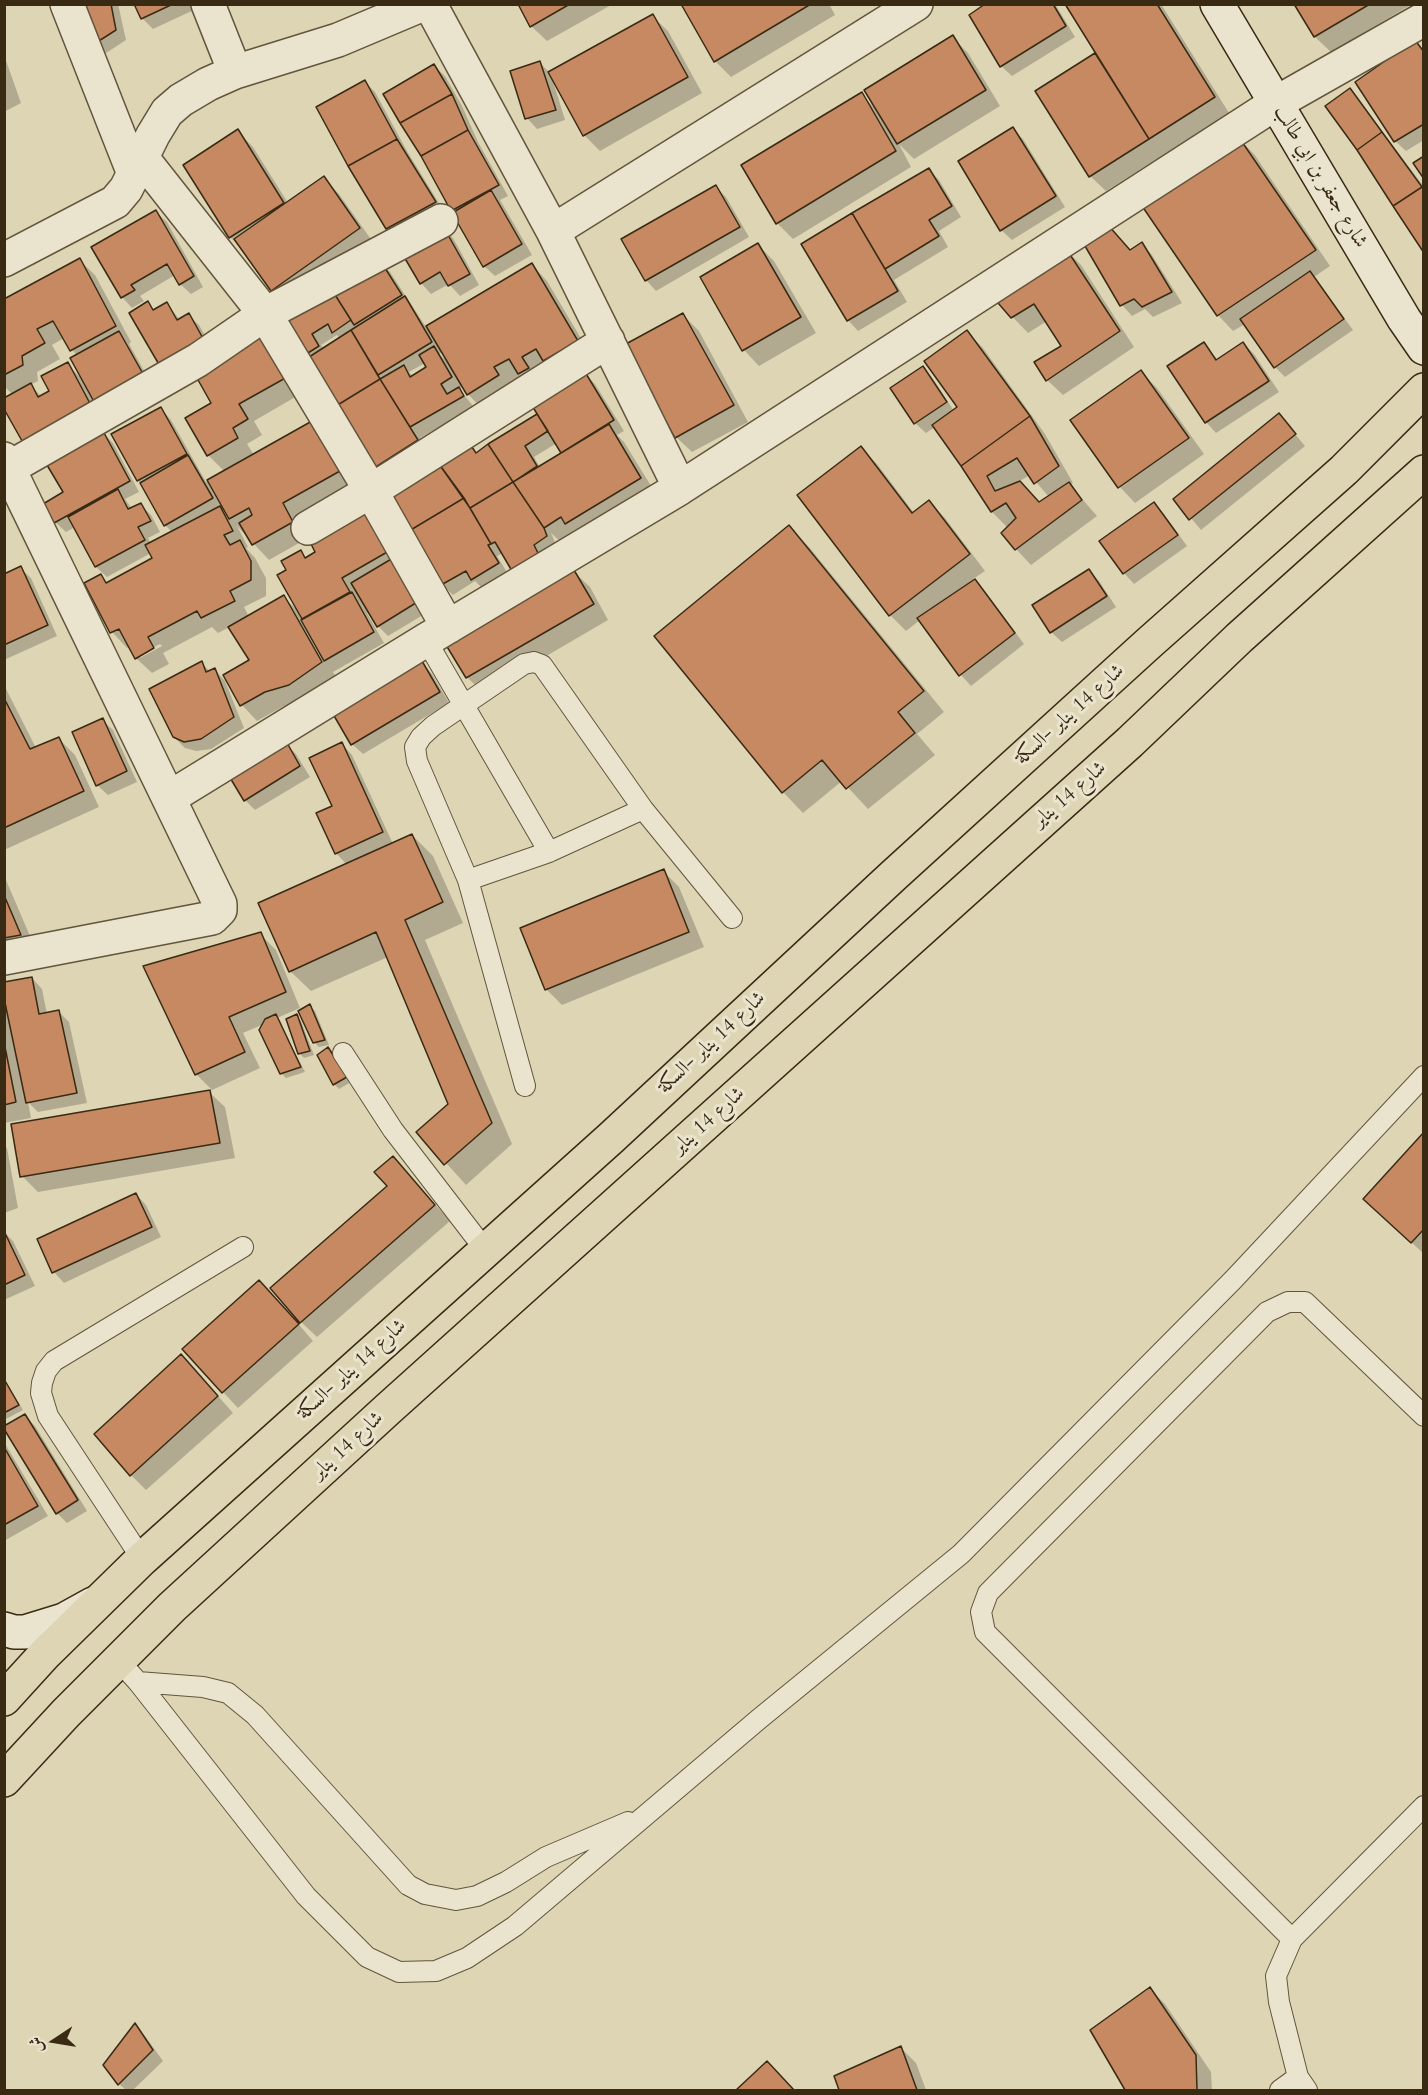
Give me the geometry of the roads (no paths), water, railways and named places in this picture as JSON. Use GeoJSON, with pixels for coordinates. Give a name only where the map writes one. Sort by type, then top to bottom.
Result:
{"type":"FeatureCollection","features":[{"type":"Feature","properties":{"kind":"highway","name":"شارع 14 يناير -السكة"},"geometry":{"type":"LineString","coordinates":[[4,1699],[45,1654],[142,1559],[602,1146],[901,868],[1344,470],[1424,390]]}},
{"type":"Feature","properties":{"kind":"highway","name":"شارع 14 يناير"},"geometry":{"type":"LineString","coordinates":[[4,1780],[66,1713],[128,1672],[172,1606],[1130,742],[1239,638],[1424,472]]}},
{"type":"Feature","properties":{"kind":"street"},"geometry":{"type":"LineString","coordinates":[[67,4],[138,166],[265,314],[371,491],[437,633]]}},
{"type":"Feature","properties":{"kind":"street"},"geometry":{"type":"LineString","coordinates":[[208,4],[235,72]]}},
{"type":"Feature","properties":{"kind":"street"},"geometry":{"type":"LineString","coordinates":[[553,231],[916,4]]}},
{"type":"Feature","properties":{"kind":"street","name":"شارع جعفر بن ابي طالب"},"geometry":{"type":"LineString","coordinates":[[1217,4],[1404,319],[1424,348]]}},
{"type":"Feature","properties":{"kind":"street"},"geometry":{"type":"LineString","coordinates":[[4,260],[115,202],[126,189],[167,112],[181,100],[235,72],[338,40],[365,16],[427,5],[432,9],[553,231],[680,488]]}},
{"type":"Feature","properties":{"kind":"street"},"geometry":{"type":"LineString","coordinates":[[169,798],[437,633],[680,488],[1276,103],[1424,19]]}},
{"type":"Feature","properties":{"kind":"street"},"geometry":{"type":"LineString","coordinates":[[4,958],[212,918],[220,910],[219,899],[7,464],[198,360],[265,314],[441,221]]}},
{"type":"Feature","properties":{"kind":"street"},"geometry":{"type":"LineString","coordinates":[[308,528],[371,491],[608,341]]}},
{"type":"Feature","properties":{"kind":"street"},"geometry":{"type":"LineString","coordinates":[[4,1629],[25,1632],[64,1620],[100,1601]]}},
{"type":"Feature","properties":{"kind":"lane"},"geometry":{"type":"LineString","coordinates":[[437,633],[464,704],[549,852]]}},
{"type":"Feature","properties":{"kind":"lane"},"geometry":{"type":"LineString","coordinates":[[525,1086],[468,880],[417,761],[415,747],[421,737],[433,726],[524,664],[534,662],[542,665],[643,809],[732,918]]}},
{"type":"Feature","properties":{"kind":"lane"},"geometry":{"type":"LineString","coordinates":[[468,880],[549,852],[643,809]]}},
{"type":"Feature","properties":{"kind":"lane"},"geometry":{"type":"LineString","coordinates":[[343,1053],[393,1130],[486,1251]]}},
{"type":"Feature","properties":{"kind":"lane"},"geometry":{"type":"LineString","coordinates":[[128,1672],[306,1896],[367,1957],[399,1972],[435,1971],[467,1958],[515,1926],[646,1814],[961,1554],[1233,1280],[1424,1076]]}},
{"type":"Feature","properties":{"kind":"lane"},"geometry":{"type":"LineString","coordinates":[[142,1559],[48,1416],[41,1393],[42,1383],[46,1371],[54,1361],[243,1247]]}},
{"type":"Feature","properties":{"kind":"lane"},"geometry":{"type":"LineString","coordinates":[[1292,1939],[985,1632],[981,1612],[988,1593],[1266,1312],[1288,1302],[1305,1302],[1424,1416]]}},
{"type":"Feature","properties":{"kind":"lane"},"geometry":{"type":"LineString","coordinates":[[128,1672],[228,1693],[255,1715],[408,1885],[425,1894],[456,1900],[477,1896],[506,1882],[546,1857],[646,1814]]}},
{"type":"Feature","properties":{"kind":"lane"},"geometry":{"type":"LineString","coordinates":[[1280,2091],[1303,2084],[1279,2002],[1276,1976],[1292,1939],[1424,1806]]}}]}
